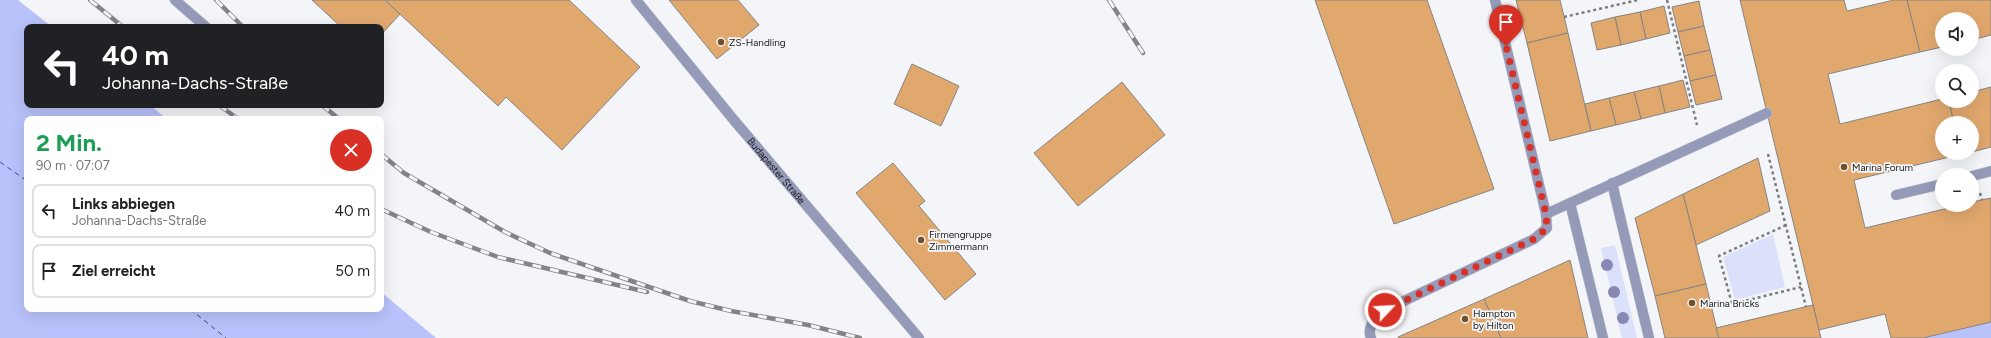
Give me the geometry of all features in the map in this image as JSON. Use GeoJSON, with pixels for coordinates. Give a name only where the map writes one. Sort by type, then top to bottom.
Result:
{"type":"FeatureCollection","features":[{"type":"Feature","properties":{"kind":"street"},"geometry":{"type":"LineString","coordinates":[[175,0],[203,24]]}},
{"type":"Feature","properties":{"kind":"street","name":"Budapester Straße"},"geometry":{"type":"LineString","coordinates":[[636,0],[733,119],[919,338]]}},
{"type":"Feature","properties":{"kind":"street"},"geometry":{"type":"LineString","coordinates":[[1370,338],[1369,335],[1372,322],[1385,310],[1534,239],[1547,228],[1546,214],[1496,0]]}},
{"type":"Feature","properties":{"kind":"street"},"geometry":{"type":"LineString","coordinates":[[1546,214],[1767,113]]}},
{"type":"Feature","properties":{"kind":"street"},"geometry":{"type":"LineString","coordinates":[[1979,174],[1991,171]]}},
{"type":"Feature","properties":{"kind":"street"},"geometry":{"type":"LineString","coordinates":[[1612,183],[1649,338]]}},
{"type":"Feature","properties":{"kind":"street"},"geometry":{"type":"LineString","coordinates":[[1896,195],[1935,186]]}},
{"type":"Feature","properties":{"kind":"street"},"geometry":{"type":"LineString","coordinates":[[1570,203],[1603,338]]}},
{"type":"Feature","properties":{"kind":"path"},"geometry":{"type":"LineString","coordinates":[[1564,17],[1638,0]]}},
{"type":"Feature","properties":{"kind":"path"},"geometry":{"type":"LineString","coordinates":[[1667,0],[1692,106]]}},
{"type":"Feature","properties":{"kind":"path"},"geometry":{"type":"LineString","coordinates":[[1768,154],[1806,307]]}},
{"type":"Feature","properties":{"kind":"path"},"geometry":{"type":"LineString","coordinates":[[1786,225],[1719,256],[1732,304],[1801,287]]}},
{"type":"Feature","properties":{"kind":"shaded area"},"geometry":{"type":"Polygon","coordinates":[[[1773,234],[1785,287],[1735,300],[1723,257],[1773,234]]]}},
{"type":"Feature","properties":{"kind":"shaded area"},"geometry":{"type":"Polygon","coordinates":[[[1615,245],[1637,338],[1622,338],[1601,248],[1615,245]]]}},
{"type":"Feature","properties":{"kind":"water"},"geometry":{"type":"Polygon","coordinates":[[[0,0],[18,0],[48,24],[24,24],[24,108],[154,108],[163,116],[24,116],[24,312],[384,312],[384,295],[436,338],[0,338],[0,0]]]}},
{"type":"Feature","properties":{"kind":"water"},"geometry":{"type":"Polygon","coordinates":[[[1991,322],[1991,338],[1923,338],[1991,322]]]}},
{"type":"Feature","properties":{"kind":"building"},"geometry":{"type":"Polygon","coordinates":[[[312,0],[385,0],[400,14],[384,32],[384,24],[338,24],[312,0]]]}},
{"type":"Feature","properties":{"kind":"building"},"geometry":{"type":"Polygon","coordinates":[[[385,0],[569,0],[640,67],[562,150],[506,97],[498,106],[385,0]]]}},
{"type":"Feature","properties":{"kind":"building","name":"ZS-Handling"},"geometry":{"type":"Polygon","coordinates":[[[669,0],[738,0],[759,25],[717,59],[669,0]]]}},
{"type":"Feature","properties":{"kind":"building"},"geometry":{"type":"Polygon","coordinates":[[[1315,0],[1427,0],[1494,189],[1394,224],[1315,0]]]}},
{"type":"Feature","properties":{"kind":"building"},"geometry":{"type":"Polygon","coordinates":[[[1516,0],[1560,0],[1568,33],[1527,43],[1516,0]]]}},
{"type":"Feature","properties":{"kind":"building","name":"Marina Forum"},"geometry":{"type":"Polygon","coordinates":[[[1740,0],[1844,0],[1847,11],[1894,0],[1907,0],[1920,52],[1828,74],[1840,124],[1935,101],[1935,108],[1951,108],[1952,116],[1935,116],[1935,160],[1937,160],[1854,180],[1865,228],[1935,211],[1979,212],[1979,201],[1991,198],[1991,322],[1923,338],[1891,338],[1885,314],[1819,330],[1740,0]]]}},
{"type":"Feature","properties":{"kind":"building"},"geometry":{"type":"Polygon","coordinates":[[[1907,0],[1991,0],[1991,35],[1979,38],[1979,12],[1935,12],[1935,49],[1920,52],[1907,0]]]}},
{"type":"Feature","properties":{"kind":"building"},"geometry":{"type":"Polygon","coordinates":[[[1699,1],[1704,26],[1678,32],[1672,7],[1699,1]]]}},
{"type":"Feature","properties":{"kind":"building"},"geometry":{"type":"Polygon","coordinates":[[[1664,6],[1670,33],[1646,39],[1640,12],[1664,6]]]}},
{"type":"Feature","properties":{"kind":"building"},"geometry":{"type":"Polygon","coordinates":[[[1640,12],[1646,39],[1621,45],[1615,17],[1640,12]]]}},
{"type":"Feature","properties":{"kind":"building"},"geometry":{"type":"Polygon","coordinates":[[[1615,17],[1621,45],[1597,50],[1591,23],[1615,17]]]}},
{"type":"Feature","properties":{"kind":"building"},"geometry":{"type":"Polygon","coordinates":[[[1704,26],[1710,50],[1684,56],[1678,32],[1704,26]]]}},
{"type":"Feature","properties":{"kind":"building"},"geometry":{"type":"Polygon","coordinates":[[[1568,33],[1591,131],[1550,141],[1527,43],[1568,33]]]}},
{"type":"Feature","properties":{"kind":"building"},"geometry":{"type":"Polygon","coordinates":[[[1710,50],[1716,75],[1690,81],[1684,56],[1710,50]]]}},
{"type":"Feature","properties":{"kind":"building"},"geometry":{"type":"Polygon","coordinates":[[[912,64],[959,86],[941,126],[894,104],[912,64]]]}},
{"type":"Feature","properties":{"kind":"building"},"geometry":{"type":"Polygon","coordinates":[[[1716,75],[1722,99],[1696,105],[1690,81],[1716,75]]]}},
{"type":"Feature","properties":{"kind":"building"},"geometry":{"type":"Polygon","coordinates":[[[1683,80],[1690,107],[1665,113],[1659,86],[1683,80]]]}},
{"type":"Feature","properties":{"kind":"building"},"geometry":{"type":"Polygon","coordinates":[[[1122,82],[1165,135],[1078,206],[1034,153],[1122,82]]]}},
{"type":"Feature","properties":{"kind":"building"},"geometry":{"type":"Polygon","coordinates":[[[1659,86],[1665,113],[1641,119],[1634,92],[1659,86]]]}},
{"type":"Feature","properties":{"kind":"building"},"geometry":{"type":"Polygon","coordinates":[[[1991,87],[1991,147],[1979,150],[1979,116],[1952,116],[1951,108],[1979,108],[1979,90],[1991,87]]]}},
{"type":"Feature","properties":{"kind":"building"},"geometry":{"type":"Polygon","coordinates":[[[1634,92],[1641,119],[1616,125],[1609,98],[1634,92]]]}},
{"type":"Feature","properties":{"kind":"building"},"geometry":{"type":"Polygon","coordinates":[[[1609,98],[1616,125],[1591,131],[1585,104],[1609,98]]]}},
{"type":"Feature","properties":{"kind":"building"},"geometry":{"type":"Polygon","coordinates":[[[1758,158],[1770,211],[1696,245],[1683,194],[1758,158]]]}},
{"type":"Feature","properties":{"kind":"building","name":"Firmengruppe Zimmermann"},"geometry":{"type":"Polygon","coordinates":[[[893,163],[925,201],[919,206],[976,274],[945,300],[856,193],[893,163]]]}},
{"type":"Feature","properties":{"kind":"building"},"geometry":{"type":"Polygon","coordinates":[[[1683,194],[1706,284],[1655,296],[1635,218],[1683,194]]]}},
{"type":"Feature","properties":{"kind":"building"},"geometry":{"type":"Polygon","coordinates":[[[1570,260],[1588,338],[1501,338],[1484,299],[1570,260]]]}},
{"type":"Feature","properties":{"kind":"building"},"geometry":{"type":"Polygon","coordinates":[[[1706,284],[1719,338],[1665,338],[1655,296],[1706,284]]]}},
{"type":"Feature","properties":{"kind":"building","name":"Hampton by Hilton"},"geometry":{"type":"Polygon","coordinates":[[[1484,299],[1501,338],[1398,338],[1398,337],[1484,299]]]}},
{"type":"Feature","properties":{"kind":"building"},"geometry":{"type":"Polygon","coordinates":[[[1813,305],[1821,338],[1719,338],[1716,328],[1813,305]]]}},
{"type":"Feature","properties":{"kind":"ferry route"},"geometry":{"type":"LineString","coordinates":[[0,162],[24,179]]}},
{"type":"Feature","properties":{"kind":"ferry route"},"geometry":{"type":"LineString","coordinates":[[194,312],[226,338]]}},
{"type":"Feature","properties":{"kind":"railway"},"geometry":{"type":"LineString","coordinates":[[90,0],[119,24]]}},
{"type":"Feature","properties":{"kind":"railway"},"geometry":{"type":"LineString","coordinates":[[216,0],[240,24]]}},
{"type":"Feature","properties":{"kind":"railway"},"geometry":{"type":"LineString","coordinates":[[1109,0],[1143,53]]}},
{"type":"Feature","properties":{"kind":"railway"},"geometry":{"type":"LineString","coordinates":[[223,108],[234,116]]}},
{"type":"Feature","properties":{"kind":"railway"},"geometry":{"type":"LineString","coordinates":[[326,108],[335,116]]}},
{"type":"Feature","properties":{"kind":"railway"},"geometry":{"type":"LineString","coordinates":[[384,156],[404,173],[505,232],[550,253],[690,301],[731,311],[808,325],[860,338]]}},
{"type":"Feature","properties":{"kind":"railway"},"geometry":{"type":"LineString","coordinates":[[384,210],[431,232],[498,257],[647,292]]}},
{"type":"Feature","properties":{"kind":"place","name":"ZS-Handling"},"geometry":{"type":"Point","coordinates":[721,42]}},
{"type":"Feature","properties":{"kind":"place","name":"Marina Forum"},"geometry":{"type":"Point","coordinates":[1844,167]}},
{"type":"Feature","properties":{"kind":"place","name":"Firmengruppe Zimmermann"},"geometry":{"type":"Point","coordinates":[921,240]}},
{"type":"Feature","properties":{"kind":"place","name":"Marina Bricks"},"geometry":{"type":"Point","coordinates":[1692,303]}},
{"type":"Feature","properties":{"kind":"place","name":"Hampton by Hilton"},"geometry":{"type":"Point","coordinates":[1465,319]}},
{"type":"Feature","properties":{"kind":"route"},"geometry":{"type":"LineString","coordinates":[[1385,310],[1534,239],[1547,228],[1546,214],[1506,46]]}}]}
